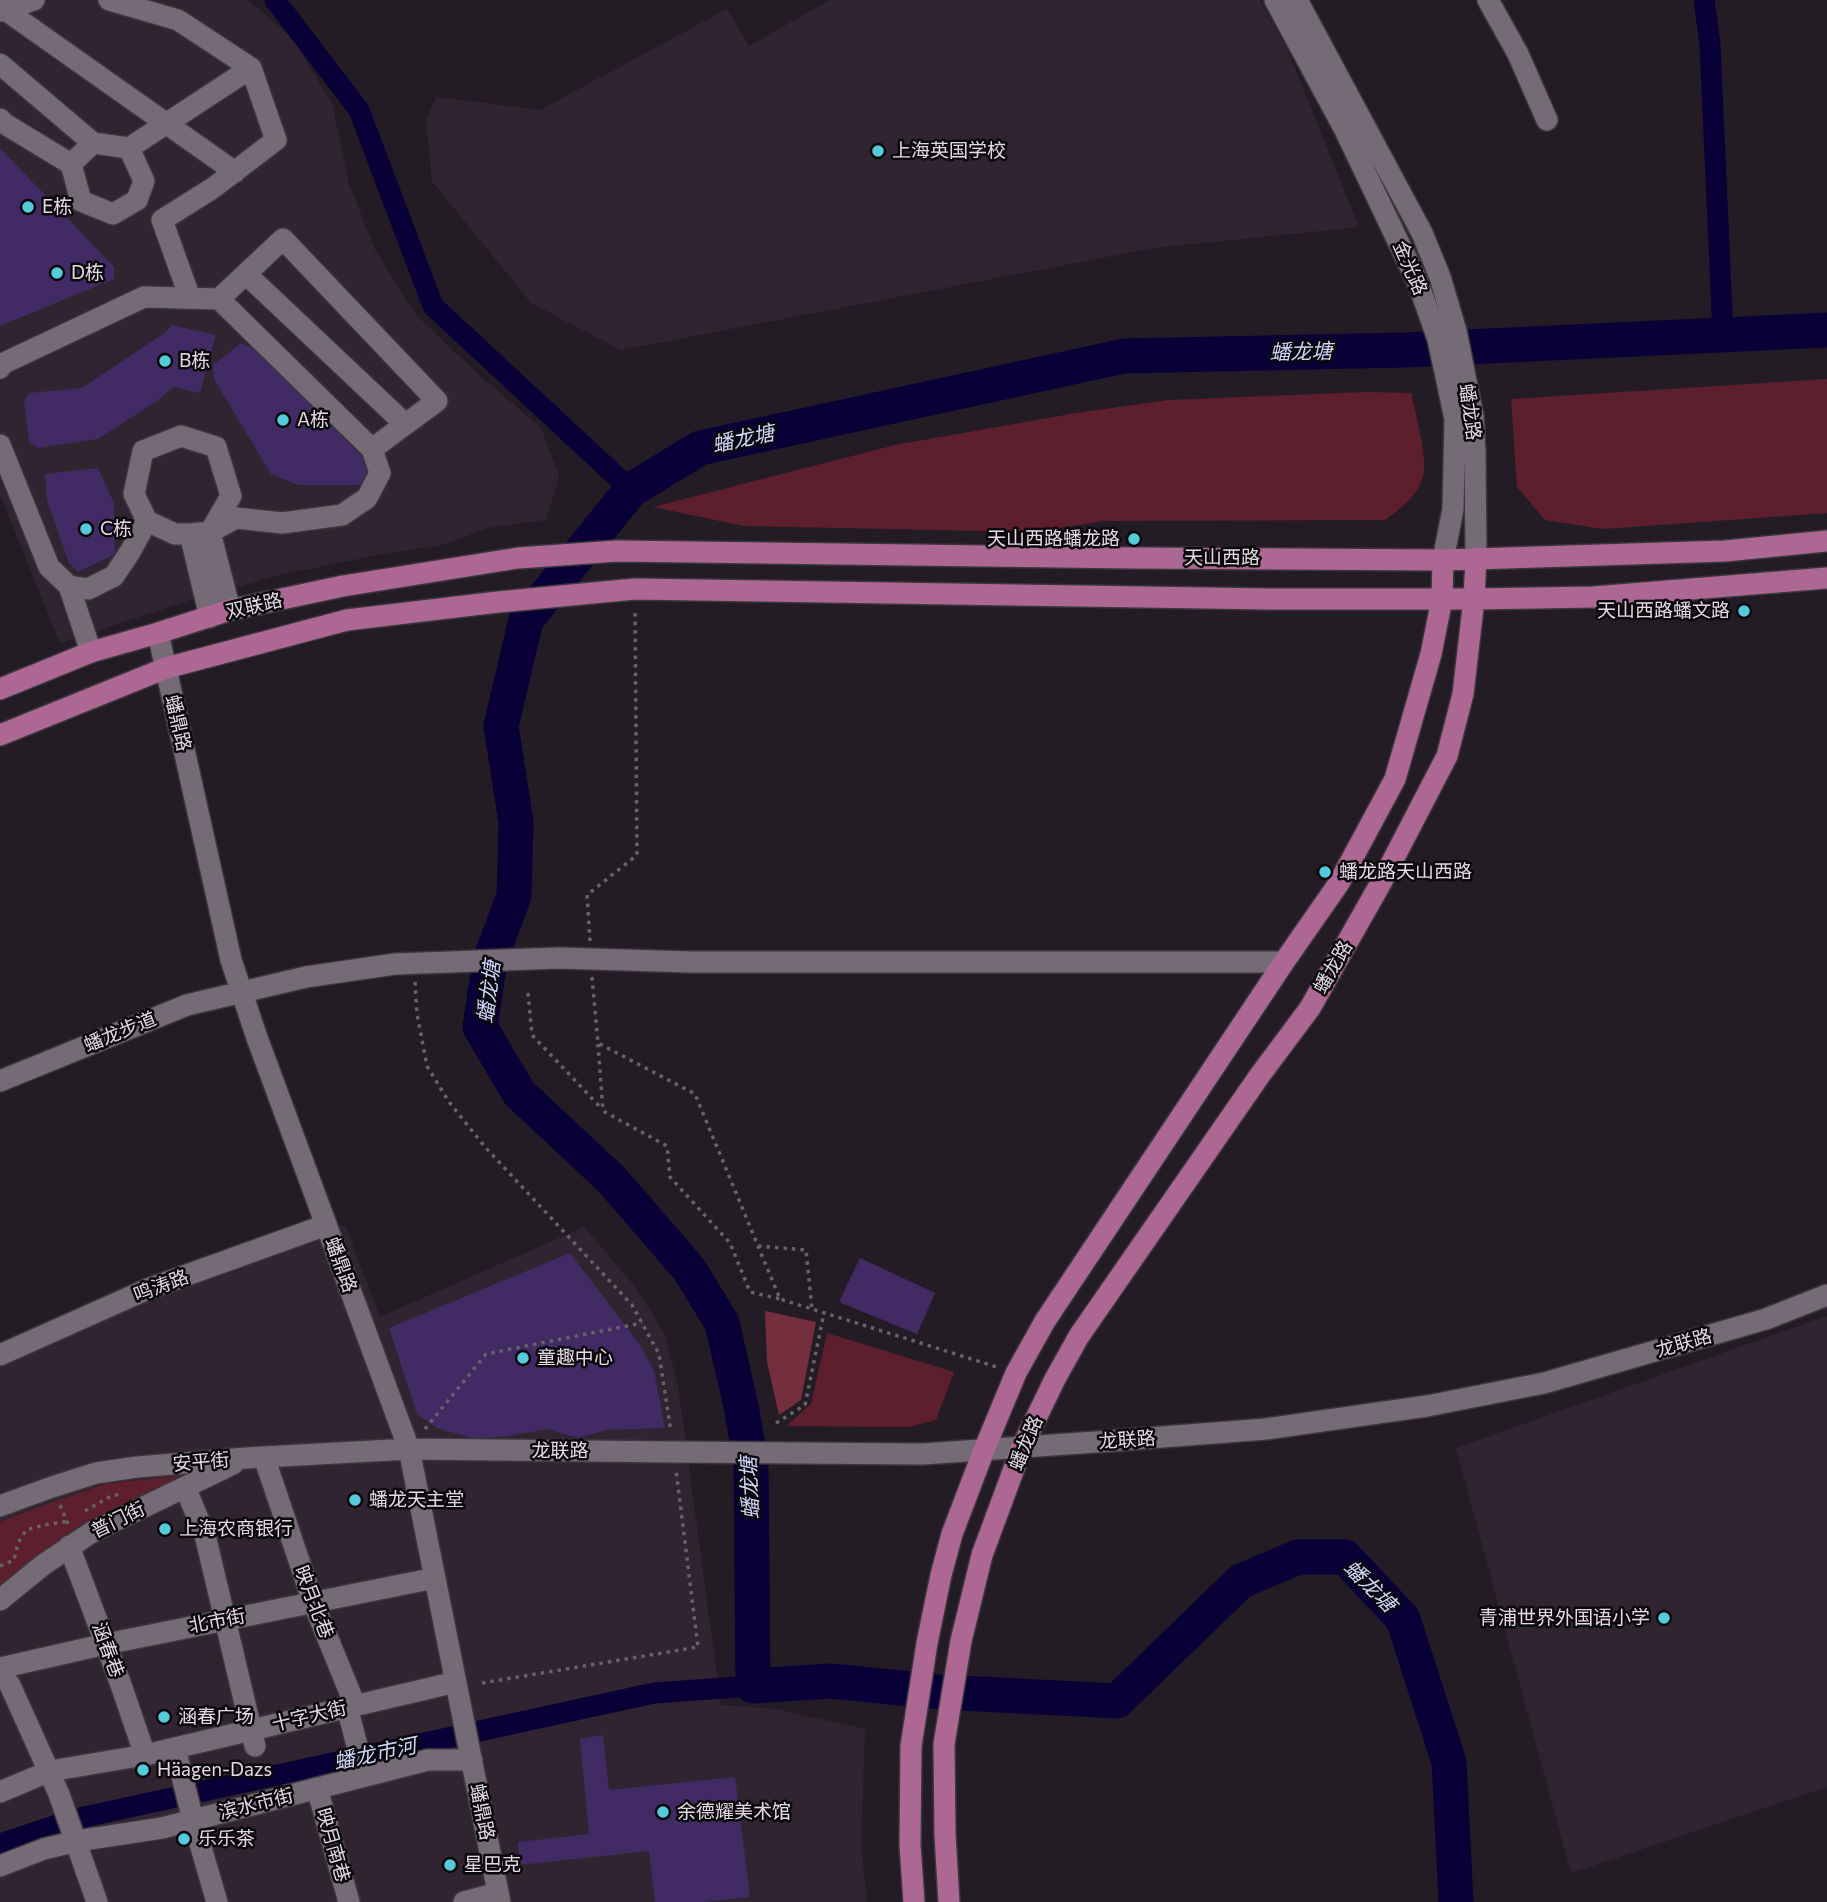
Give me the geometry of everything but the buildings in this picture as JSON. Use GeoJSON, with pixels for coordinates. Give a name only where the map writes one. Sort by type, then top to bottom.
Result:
{"type":"FeatureCollection","features":[{"type":"Feature","properties":{"kind":"main road","name":"天山西路"},"geometry":{"type":"LineString","coordinates":[[518,558],[617,551],[1443,559],[1725,551],[1827,541]]}},
{"type":"Feature","properties":{"kind":"main road","name":"双联路"},"geometry":{"type":"LineString","coordinates":[[0,689],[92,652],[220,614],[343,586],[518,558]]}},
{"type":"Feature","properties":{"kind":"main road","name":"蟠龙路"},"geometry":{"type":"LineString","coordinates":[[949,1902],[944,1744],[961,1642],[982,1555],[1022,1447],[1079,1336],[1260,1075],[1310,1008],[1382,881],[1447,756],[1463,694],[1476,558]]}},
{"type":"Feature","properties":{"kind":"main road","name":"蟠龙路"},"geometry":{"type":"LineString","coordinates":[[914,1902],[909,1845],[911,1746],[941,1575],[952,1534],[984,1450],[1016,1373],[1045,1321],[1283,962],[1339,883],[1395,779],[1431,654],[1442,599],[1443,559]]}},
{"type":"Feature","properties":{"kind":"main road","name":"天山西路"},"geometry":{"type":"LineString","coordinates":[[0,734],[166,668],[347,620],[635,589],[1283,599],[1474,599],[1594,597],[1827,578]]}},
{"type":"Feature","properties":{"kind":"street"},"geometry":{"type":"LineString","coordinates":[[2,10],[34,0]]}},
{"type":"Feature","properties":{"kind":"street"},"geometry":{"type":"LineString","coordinates":[[109,0],[178,20],[251,68],[276,140],[213,188],[162,220]]}},
{"type":"Feature","properties":{"kind":"street","name":"金光路"},"geometry":{"type":"LineString","coordinates":[[1275,0],[1345,130],[1418,283],[1464,417],[1453,509],[1443,559]]}},
{"type":"Feature","properties":{"kind":"street","name":"蟠龙路"},"geometry":{"type":"LineString","coordinates":[[1297,0],[1422,233],[1440,277],[1457,331],[1464,417],[1475,452],[1476,558]]}},
{"type":"Feature","properties":{"kind":"street"},"geometry":{"type":"LineString","coordinates":[[1488,0],[1518,54],[1547,120]]}},
{"type":"Feature","properties":{"kind":"street"},"geometry":{"type":"LineString","coordinates":[[2,10],[235,172]]}},
{"type":"Feature","properties":{"kind":"street"},"geometry":{"type":"LineString","coordinates":[[0,64],[93,143],[130,148],[251,68]]}},
{"type":"Feature","properties":{"kind":"street"},"geometry":{"type":"LineString","coordinates":[[2,123],[71,164],[81,201],[113,214],[137,200],[144,181],[130,148]]}},
{"type":"Feature","properties":{"kind":"street"},"geometry":{"type":"LineString","coordinates":[[71,164],[93,143]]}},
{"type":"Feature","properties":{"kind":"street"},"geometry":{"type":"LineString","coordinates":[[137,200],[162,220],[190,298]]}},
{"type":"Feature","properties":{"kind":"street"},"geometry":{"type":"LineString","coordinates":[[219,299],[283,239],[437,401],[372,449]]}},
{"type":"Feature","properties":{"kind":"street"},"geometry":{"type":"LineString","coordinates":[[246,274],[405,424]]}},
{"type":"Feature","properties":{"kind":"street"},"geometry":{"type":"LineString","coordinates":[[0,368],[2,364],[144,297],[219,299],[372,449],[380,473],[367,498],[342,515],[282,523],[236,518],[200,533],[176,534],[147,522],[134,494],[143,451],[181,436],[216,447],[231,496],[200,533]]}},
{"type":"Feature","properties":{"kind":"street"},"geometry":{"type":"LineString","coordinates":[[0,445],[49,567],[69,586],[92,652]]}},
{"type":"Feature","properties":{"kind":"street"},"geometry":{"type":"LineString","coordinates":[[69,586],[88,589],[114,576],[147,522]]}},
{"type":"Feature","properties":{"kind":"street"},"geometry":{"type":"LineString","coordinates":[[200,533],[220,614]]}},
{"type":"Feature","properties":{"kind":"street","name":"蟠鼎路"},"geometry":{"type":"LineString","coordinates":[[158,633],[231,960],[256,1035],[409,1449],[499,1897]]}},
{"type":"Feature","properties":{"kind":"street","name":"蟠龙步道"},"geometry":{"type":"LineString","coordinates":[[0,1081],[187,1005],[319,975],[395,964],[559,958],[690,962],[1283,962]]}},
{"type":"Feature","properties":{"kind":"street","name":"鸣涛路"},"geometry":{"type":"LineString","coordinates":[[0,1355],[148,1289],[326,1225]]}},
{"type":"Feature","properties":{"kind":"street","name":"龙联路"},"geometry":{"type":"LineString","coordinates":[[409,1449],[923,1454],[1266,1429],[1427,1406],[1544,1383],[1766,1319],[1827,1295]]}},
{"type":"Feature","properties":{"kind":"street","name":"安平街"},"geometry":{"type":"LineString","coordinates":[[0,1506],[96,1474],[137,1467],[255,1457],[409,1449]]}},
{"type":"Feature","properties":{"kind":"street","name":"普门街"},"geometry":{"type":"LineString","coordinates":[[0,1600],[92,1532],[255,1457]]}},
{"type":"Feature","properties":{"kind":"street","name":"映月北巷"},"geometry":{"type":"LineString","coordinates":[[255,1457],[351,1706],[365,1775]]}},
{"type":"Feature","properties":{"kind":"street"},"geometry":{"type":"LineString","coordinates":[[185,1487],[205,1535],[253,1738]]}},
{"type":"Feature","properties":{"kind":"street","name":"涵春巷"},"geometry":{"type":"LineString","coordinates":[[73,1544],[145,1755]]}},
{"type":"Feature","properties":{"kind":"street","name":"北市街"},"geometry":{"type":"LineString","coordinates":[[0,1669],[106,1644],[435,1578]]}},
{"type":"Feature","properties":{"kind":"street"},"geometry":{"type":"LineString","coordinates":[[0,1669],[50,1771],[97,1902]]}},
{"type":"Feature","properties":{"kind":"street","name":"十字大街"},"geometry":{"type":"LineString","coordinates":[[0,1792],[50,1771],[175,1748],[253,1738],[351,1706],[456,1682]]}},
{"type":"Feature","properties":{"kind":"street"},"geometry":{"type":"LineString","coordinates":[[175,1748],[214,1901]]}},
{"type":"Feature","properties":{"kind":"street","name":"滨水市街"},"geometry":{"type":"LineString","coordinates":[[0,1866],[44,1849],[162,1828],[428,1760],[472,1760]]}},
{"type":"Feature","properties":{"kind":"street","name":"映月南巷"},"geometry":{"type":"LineString","coordinates":[[317,1788],[349,1902]]}},
{"type":"Feature","properties":{"kind":"street"},"geometry":{"type":"LineString","coordinates":[[464,1902],[499,1897]]}},
{"type":"Feature","properties":{"kind":"path"},"geometry":{"type":"LineString","coordinates":[[603,1111],[587,895],[637,855],[635,589]]}},
{"type":"Feature","properties":{"kind":"path"},"geometry":{"type":"LineString","coordinates":[[421,962],[417,1014],[427,1066],[449,1102],[485,1147],[632,1305],[659,1354],[698,1647],[482,1683]]}},
{"type":"Feature","properties":{"kind":"path"},"geometry":{"type":"LineString","coordinates":[[528,993],[532,1035],[603,1111],[667,1146],[670,1177],[730,1242],[750,1292],[1016,1373]]}},
{"type":"Feature","properties":{"kind":"path"},"geometry":{"type":"LineString","coordinates":[[598,1043],[695,1094],[780,1299]]}},
{"type":"Feature","properties":{"kind":"path"},"geometry":{"type":"LineString","coordinates":[[758,1246],[806,1250],[812,1309]]}},
{"type":"Feature","properties":{"kind":"path"},"geometry":{"type":"LineString","coordinates":[[776,1423],[805,1405],[824,1313]]}},
{"type":"Feature","properties":{"kind":"path"},"geometry":{"type":"LineString","coordinates":[[409,1449],[486,1354],[642,1323]]}},
{"type":"Feature","properties":{"kind":"path"},"geometry":{"type":"LineString","coordinates":[[52,1487],[73,1544]]}},
{"type":"Feature","properties":{"kind":"shaded area"},"geometry":{"type":"Polygon","coordinates":[[[0,0],[248,0],[293,39],[332,104],[349,184],[375,250],[416,315],[479,375],[541,428],[559,476],[546,520],[491,527],[439,546],[393,552],[275,576],[187,601],[60,643],[0,495],[0,0]]]}},
{"type":"Feature","properties":{"kind":"shaded area","name":"上海英国学校"},"geometry":{"type":"Polygon","coordinates":[[[830,0],[1260,0],[1285,44],[1359,227],[1153,248],[621,350],[531,303],[432,181],[426,120],[436,97],[540,110],[727,9],[749,46],[830,0]]]}},
{"type":"Feature","properties":{"kind":"shaded area"},"geometry":{"type":"Polygon","coordinates":[[[1827,379],[1827,513],[1603,529],[1545,520],[1517,487],[1511,399],[1827,379]]]}},
{"type":"Feature","properties":{"kind":"shaded area"},"geometry":{"type":"Polygon","coordinates":[[[1366,392],[1411,393],[1423,450],[1424,472],[1419,486],[1406,503],[1385,520],[1105,521],[1032,532],[744,526],[653,507],[895,445],[1076,413],[1169,400],[1366,392]]]}},
{"type":"Feature","properties":{"kind":"shaded area"},"geometry":{"type":"Polygon","coordinates":[[[345,1225],[380,1317],[584,1227],[636,1288],[665,1335],[678,1386],[721,1705],[775,1709],[865,1729],[861,1845],[867,1902],[0,1902],[0,1362],[146,1297],[345,1225]]]}},
{"type":"Feature","properties":{"kind":"shaded area"},"geometry":{"type":"Polygon","coordinates":[[[765,1311],[816,1322],[801,1400],[779,1415],[767,1362],[765,1311]]]}},
{"type":"Feature","properties":{"kind":"shaded area","name":"青浦世界外国语小学"},"geometry":{"type":"Polygon","coordinates":[[[1827,1316],[1827,1787],[1571,1873],[1456,1448],[1827,1316]]]}},
{"type":"Feature","properties":{"kind":"shaded area"},"geometry":{"type":"Polygon","coordinates":[[[827,1333],[954,1372],[936,1420],[909,1427],[786,1426],[811,1404],[827,1333]]]}},
{"type":"Feature","properties":{"kind":"shaded area"},"geometry":{"type":"Polygon","coordinates":[[[180,1476],[184,1484],[0,1595],[0,1522],[105,1484],[180,1476]]]}},
{"type":"Feature","properties":{"kind":"waterway"},"geometry":{"type":"LineString","coordinates":[[275,0],[359,110],[433,306],[631,490]]}},
{"type":"Feature","properties":{"kind":"waterway"},"geometry":{"type":"LineString","coordinates":[[1704,0],[1710,44],[1723,335]]}},
{"type":"Feature","properties":{"kind":"waterway","name":"蟠龙塘"},"geometry":{"type":"LineString","coordinates":[[1456,1902],[1449,1762],[1403,1619],[1345,1557],[1298,1557],[1241,1581],[1117,1701],[940,1692],[831,1681],[753,1686],[751,1464],[722,1323],[689,1269],[612,1180],[519,1093],[480,1027],[490,960],[514,896],[516,822],[501,726],[526,620],[631,490],[700,448],[1124,356],[1404,350],[1827,330]]}},
{"type":"Feature","properties":{"kind":"waterway","name":"蟠龙市河"},"geometry":{"type":"LineString","coordinates":[[0,1844],[75,1819],[654,1693],[753,1686]]}},
{"type":"Feature","properties":{"kind":"place","name":"上海英国学校"},"geometry":{"type":"Point","coordinates":[878,151]}},
{"type":"Feature","properties":{"kind":"place","name":"E栋"},"geometry":{"type":"Point","coordinates":[28,207]}},
{"type":"Feature","properties":{"kind":"place","name":"D栋"},"geometry":{"type":"Point","coordinates":[57,273]}},
{"type":"Feature","properties":{"kind":"place","name":"B栋"},"geometry":{"type":"Point","coordinates":[165,361]}},
{"type":"Feature","properties":{"kind":"place","name":"A栋"},"geometry":{"type":"Point","coordinates":[283,420]}},
{"type":"Feature","properties":{"kind":"place","name":"C栋"},"geometry":{"type":"Point","coordinates":[86,529]}},
{"type":"Feature","properties":{"kind":"place","name":"天山西路蟠龙路"},"geometry":{"type":"Point","coordinates":[1134,539]}},
{"type":"Feature","properties":{"kind":"place","name":"天山西路蟠文路"},"geometry":{"type":"Point","coordinates":[1744,611]}},
{"type":"Feature","properties":{"kind":"place","name":"蟠龙路天山西路"},"geometry":{"type":"Point","coordinates":[1325,872]}},
{"type":"Feature","properties":{"kind":"place","name":"童趣中心"},"geometry":{"type":"Point","coordinates":[523,1358]}},
{"type":"Feature","properties":{"kind":"place","name":"蟠龙天主堂"},"geometry":{"type":"Point","coordinates":[355,1500]}},
{"type":"Feature","properties":{"kind":"place","name":"上海农商银行"},"geometry":{"type":"Point","coordinates":[165,1529]}},
{"type":"Feature","properties":{"kind":"place","name":"青浦世界外国语小学"},"geometry":{"type":"Point","coordinates":[1664,1618]}},
{"type":"Feature","properties":{"kind":"place","name":"涵春广场"},"geometry":{"type":"Point","coordinates":[164,1717]}},
{"type":"Feature","properties":{"kind":"place","name":"Häagen-Dazs"},"geometry":{"type":"Point","coordinates":[143,1770]}},
{"type":"Feature","properties":{"kind":"place","name":"余德耀美术馆"},"geometry":{"type":"Point","coordinates":[663,1812]}},
{"type":"Feature","properties":{"kind":"place","name":"乐乐茶"},"geometry":{"type":"Point","coordinates":[184,1839]}},
{"type":"Feature","properties":{"kind":"place","name":"星巴克"},"geometry":{"type":"Point","coordinates":[450,1865]}}]}
